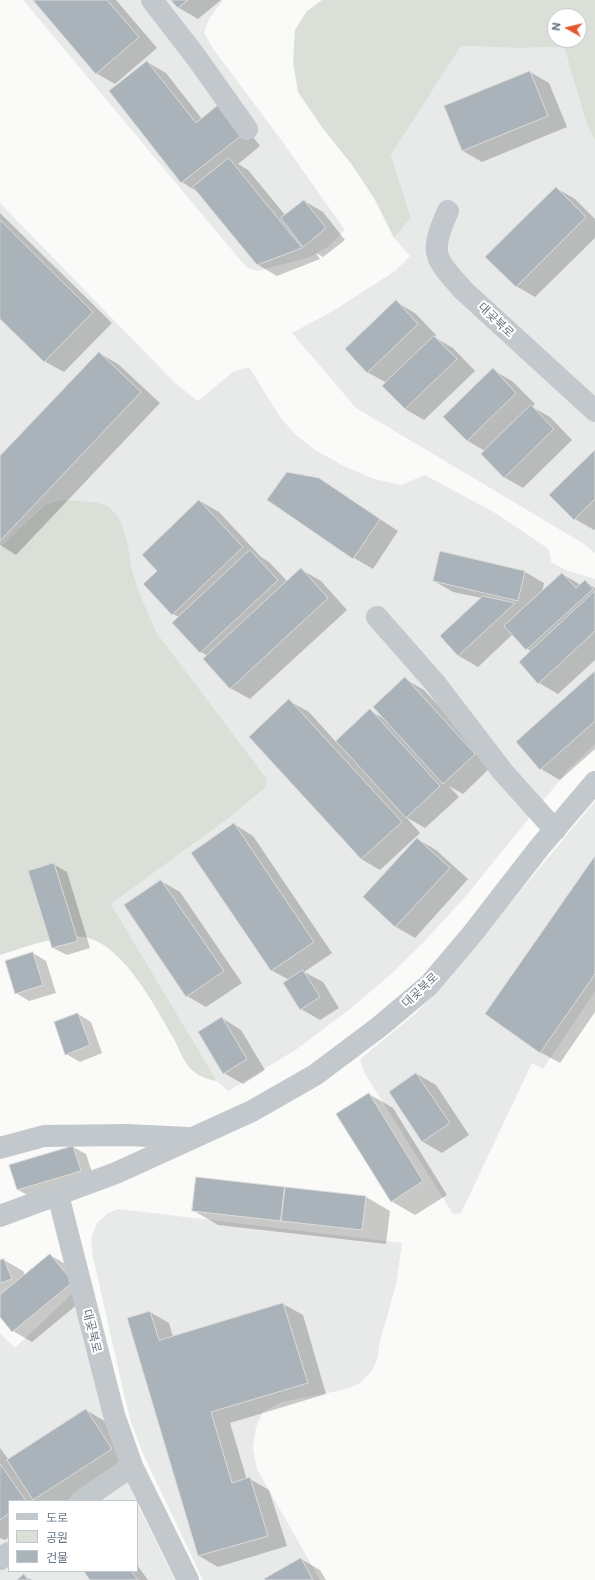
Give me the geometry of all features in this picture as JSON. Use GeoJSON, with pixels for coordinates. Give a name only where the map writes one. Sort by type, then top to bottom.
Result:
{"type":"FeatureCollection","features":[{"type":"Feature","properties":{"kind":"street"},"geometry":{"type":"LineString","coordinates":[[152,0],[196,57],[247,129]]}},
{"type":"Feature","properties":{"kind":"street","name":"대곶북로"},"geometry":{"type":"LineString","coordinates":[[448,212],[437,235],[436,252],[444,269],[464,290],[595,411]]}},
{"type":"Feature","properties":{"kind":"street"},"geometry":{"type":"LineString","coordinates":[[377,617],[435,683],[503,772],[554,830]]}},
{"type":"Feature","properties":{"kind":"street","name":"대곶북로"},"geometry":{"type":"LineString","coordinates":[[0,1216],[116,1173],[252,1111],[315,1075],[379,1027],[423,990],[473,933],[554,830],[595,782]]}},
{"type":"Feature","properties":{"kind":"street","name":"대곶북로"},"geometry":{"type":"LineString","coordinates":[[0,1148],[44,1136],[127,1135],[193,1138]]}},
{"type":"Feature","properties":{"kind":"street","name":"대곶북로"},"geometry":{"type":"LineString","coordinates":[[58,1195],[114,1415],[132,1466],[188,1580]]}},
{"type":"Feature","properties":{"kind":"street"},"geometry":{"type":"LineString","coordinates":[[82,1500],[132,1466]]}},
{"type":"Feature","properties":{"kind":"street"},"geometry":{"type":"LineString","coordinates":[[0,1559],[8,1553]]}},
{"type":"Feature","properties":{"kind":"shaded area"},"geometry":{"type":"Polygon","coordinates":[[[23,0],[223,0],[209,19],[204,33],[214,50],[282,141],[345,230],[328,247],[310,257],[258,271],[247,268],[23,0]]]}},
{"type":"Feature","properties":{"kind":"shaded area"},"geometry":{"type":"Polygon","coordinates":[[[461,46],[564,48],[585,119],[595,141],[595,553],[584,544],[356,408],[292,333],[333,311],[395,271],[410,256],[394,238],[411,218],[391,155],[461,46]]]}},
{"type":"Feature","properties":{"kind":"shaded area"},"geometry":{"type":"Polygon","coordinates":[[[0,203],[176,384],[198,401],[233,372],[249,367],[280,417],[295,434],[315,450],[342,465],[374,479],[401,485],[425,475],[497,514],[549,549],[551,562],[566,570],[595,579],[595,744],[569,769],[465,897],[421,945],[390,975],[350,1009],[297,1049],[228,1091],[217,1081],[111,904],[229,818],[266,787],[267,779],[157,633],[146,611],[134,576],[123,528],[45,505],[0,547],[0,203]]]}},
{"type":"Feature","properties":{"kind":"shaded area"},"geometry":{"type":"Polygon","coordinates":[[[595,801],[595,991],[543,1069],[532,1063],[461,1213],[453,1214],[364,1072],[360,1059],[415,1014],[445,982],[595,801]]]}},
{"type":"Feature","properties":{"kind":"shaded area"},"geometry":{"type":"Polygon","coordinates":[[[119,1209],[402,1243],[396,1285],[380,1341],[377,1360],[371,1372],[359,1384],[343,1390],[281,1402],[263,1412],[256,1427],[253,1448],[257,1469],[320,1580],[203,1580],[144,1456],[131,1422],[124,1394],[93,1257],[91,1239],[97,1223],[108,1213],[119,1209]]]}},
{"type":"Feature","properties":{"kind":"shaded area"},"geometry":{"type":"Polygon","coordinates":[[[74,1292],[119,1457],[136,1500],[8,1500],[8,1572],[138,1572],[138,1505],[175,1580],[0,1580],[0,1333],[15,1348],[74,1292]]]}},
{"type":"Feature","properties":{"kind":"green space"},"geometry":{"type":"Polygon","coordinates":[[[322,0],[595,0],[595,141],[585,119],[564,48],[587,48],[587,8],[547,8],[547,47],[461,46],[391,155],[411,218],[394,238],[374,198],[352,165],[321,126],[298,92],[293,62],[295,30],[307,11],[322,0]]]}},
{"type":"Feature","properties":{"kind":"green space"},"geometry":{"type":"Polygon","coordinates":[[[62,500],[103,504],[114,512],[123,528],[136,583],[157,633],[267,779],[266,787],[229,818],[111,904],[217,1081],[201,1076],[189,1067],[148,994],[124,963],[111,951],[97,942],[83,937],[63,938],[42,942],[0,955],[0,547],[45,505],[62,500]]]}},
{"type":"Feature","properties":{"kind":"building"},"geometry":{"type":"Polygon","coordinates":[[[33,0],[107,0],[139,37],[96,74],[33,0]]]}},
{"type":"Feature","properties":{"kind":"building"},"geometry":{"type":"Polygon","coordinates":[[[171,0],[188,0],[178,8],[171,0]]]}},
{"type":"Feature","properties":{"kind":"building"},"geometry":{"type":"Polygon","coordinates":[[[147,61],[196,123],[218,105],[242,135],[181,183],[109,91],[147,61]]]}},
{"type":"Feature","properties":{"kind":"building"},"geometry":{"type":"Polygon","coordinates":[[[530,71],[548,116],[462,151],[444,106],[530,71]]]}},
{"type":"Feature","properties":{"kind":"building"},"geometry":{"type":"Polygon","coordinates":[[[229,158],[302,248],[257,265],[193,187],[229,158]]]}},
{"type":"Feature","properties":{"kind":"building"},"geometry":{"type":"Polygon","coordinates":[[[556,187],[586,217],[516,287],[485,257],[556,187]]]}},
{"type":"Feature","properties":{"kind":"building"},"geometry":{"type":"Polygon","coordinates":[[[304,200],[326,228],[303,247],[281,218],[304,200]]]}},
{"type":"Feature","properties":{"kind":"building"},"geometry":{"type":"Polygon","coordinates":[[[0,220],[93,312],[44,362],[0,319],[0,220]]]}},
{"type":"Feature","properties":{"kind":"building"},"geometry":{"type":"Polygon","coordinates":[[[396,300],[418,324],[367,373],[345,349],[396,300]]]}},
{"type":"Feature","properties":{"kind":"building"},"geometry":{"type":"Polygon","coordinates":[[[434,336],[457,359],[405,409],[382,386],[434,336]]]}},
{"type":"Feature","properties":{"kind":"building"},"geometry":{"type":"Polygon","coordinates":[[[99,352],[141,392],[0,541],[0,456],[99,352]]]}},
{"type":"Feature","properties":{"kind":"building"},"geometry":{"type":"Polygon","coordinates":[[[493,368],[516,393],[467,441],[443,417],[493,368]]]}},
{"type":"Feature","properties":{"kind":"building"},"geometry":{"type":"Polygon","coordinates":[[[531,405],[554,429],[504,478],[481,454],[531,405]]]}},
{"type":"Feature","properties":{"kind":"building"},"geometry":{"type":"Polygon","coordinates":[[[595,450],[595,499],[574,520],[549,495],[595,450]]]}},
{"type":"Feature","properties":{"kind":"building"},"geometry":{"type":"Polygon","coordinates":[[[287,472],[319,478],[380,519],[353,559],[267,500],[287,472]]]}},
{"type":"Feature","properties":{"kind":"building"},"geometry":{"type":"Polygon","coordinates":[[[199,500],[243,547],[172,615],[143,584],[157,571],[142,555],[199,500]]]}},
{"type":"Feature","properties":{"kind":"building"},"geometry":{"type":"Polygon","coordinates":[[[250,550],[278,580],[200,653],[172,623],[250,550]]]}},
{"type":"Feature","properties":{"kind":"building"},"geometry":{"type":"Polygon","coordinates":[[[440,551],[525,571],[518,601],[433,581],[440,551]]]}},
{"type":"Feature","properties":{"kind":"building"},"geometry":{"type":"Polygon","coordinates":[[[301,568],[328,598],[230,689],[203,659],[301,568]]]}},
{"type":"Feature","properties":{"kind":"building"},"geometry":{"type":"Polygon","coordinates":[[[562,573],[576,588],[585,580],[593,589],[526,650],[504,626],[562,573]]]}},
{"type":"Feature","properties":{"kind":"building"},"geometry":{"type":"Polygon","coordinates":[[[595,591],[595,631],[538,684],[519,662],[595,591]]]}},
{"type":"Feature","properties":{"kind":"building"},"geometry":{"type":"Polygon","coordinates":[[[483,596],[515,603],[458,656],[440,636],[483,596]]]}},
{"type":"Feature","properties":{"kind":"building"},"geometry":{"type":"Polygon","coordinates":[[[595,671],[595,721],[540,770],[516,742],[595,671]]]}},
{"type":"Feature","properties":{"kind":"building"},"geometry":{"type":"Polygon","coordinates":[[[405,677],[475,754],[443,784],[373,707],[405,677]]]}},
{"type":"Feature","properties":{"kind":"building"},"geometry":{"type":"Polygon","coordinates":[[[289,699],[402,822],[361,859],[249,737],[289,699]]]}},
{"type":"Feature","properties":{"kind":"building"},"geometry":{"type":"Polygon","coordinates":[[[370,709],[440,786],[406,818],[336,741],[370,709]]]}},
{"type":"Feature","properties":{"kind":"building"},"geometry":{"type":"Polygon","coordinates":[[[234,823],[314,942],[271,971],[191,853],[234,823]]]}},
{"type":"Feature","properties":{"kind":"building"},"geometry":{"type":"Polygon","coordinates":[[[417,838],[450,868],[395,927],[363,897],[417,838]]]}},
{"type":"Feature","properties":{"kind":"building"},"geometry":{"type":"Polygon","coordinates":[[[595,856],[595,974],[540,1053],[485,1014],[595,856]]]}},
{"type":"Feature","properties":{"kind":"building"},"geometry":{"type":"Polygon","coordinates":[[[54,863],[78,941],[52,948],[28,871],[54,863]]]}},
{"type":"Feature","properties":{"kind":"building"},"geometry":{"type":"Polygon","coordinates":[[[161,880],[224,971],[186,997],[124,905],[161,880]]]}},
{"type":"Feature","properties":{"kind":"building"},"geometry":{"type":"Polygon","coordinates":[[[33,952],[43,985],[15,994],[5,961],[33,952]]]}},
{"type":"Feature","properties":{"kind":"building"},"geometry":{"type":"Polygon","coordinates":[[[303,970],[320,997],[300,1010],[283,983],[303,970]]]}},
{"type":"Feature","properties":{"kind":"building"},"geometry":{"type":"Polygon","coordinates":[[[78,1013],[90,1045],[65,1055],[54,1022],[78,1013]]]}},
{"type":"Feature","properties":{"kind":"building"},"geometry":{"type":"Polygon","coordinates":[[[222,1017],[247,1059],[223,1074],[198,1032],[222,1017]]]}},
{"type":"Feature","properties":{"kind":"building"},"geometry":{"type":"Polygon","coordinates":[[[416,1073],[450,1123],[422,1142],[389,1092],[416,1073]]]}},
{"type":"Feature","properties":{"kind":"building"},"geometry":{"type":"Polygon","coordinates":[[[369,1093],[423,1181],[391,1202],[336,1114],[369,1093]]]}},
{"type":"Feature","properties":{"kind":"building"},"geometry":{"type":"Polygon","coordinates":[[[73,1146],[81,1171],[17,1190],[9,1165],[73,1146]]]}},
{"type":"Feature","properties":{"kind":"building"},"geometry":{"type":"Polygon","coordinates":[[[196,1177],[285,1187],[281,1221],[192,1211],[196,1177]]]}},
{"type":"Feature","properties":{"kind":"building"},"geometry":{"type":"Polygon","coordinates":[[[285,1187],[366,1196],[362,1230],[281,1221],[285,1187]]]}},
{"type":"Feature","properties":{"kind":"building"},"geometry":{"type":"Polygon","coordinates":[[[50,1254],[73,1282],[12,1332],[0,1317],[0,1295],[50,1254]]]}},
{"type":"Feature","properties":{"kind":"building"},"geometry":{"type":"Polygon","coordinates":[[[4,1259],[12,1279],[0,1283],[0,1260],[4,1259]]]}},
{"type":"Feature","properties":{"kind":"building"},"geometry":{"type":"Polygon","coordinates":[[[283,1303],[308,1383],[211,1412],[232,1483],[250,1477],[268,1536],[198,1556],[127,1318],[150,1311],[159,1340],[283,1303]]]}},
{"type":"Feature","properties":{"kind":"building"},"geometry":{"type":"Polygon","coordinates":[[[86,1409],[112,1449],[33,1500],[7,1460],[86,1409]]]}},
{"type":"Feature","properties":{"kind":"building"},"geometry":{"type":"Polygon","coordinates":[[[0,1464],[25,1500],[8,1500],[8,1514],[0,1520],[0,1464]]]}},
{"type":"Feature","properties":{"kind":"building"},"geometry":{"type":"Polygon","coordinates":[[[301,1558],[313,1580],[264,1579],[301,1558]]]}},
{"type":"Feature","properties":{"kind":"building"},"geometry":{"type":"Polygon","coordinates":[[[85,1572],[132,1572],[138,1580],[90,1580],[85,1572]]]}},
{"type":"Feature","properties":{"kind":"building"},"geometry":{"type":"Polygon","coordinates":[[[24,1574],[28,1580],[17,1580],[24,1574]]]}}]}
